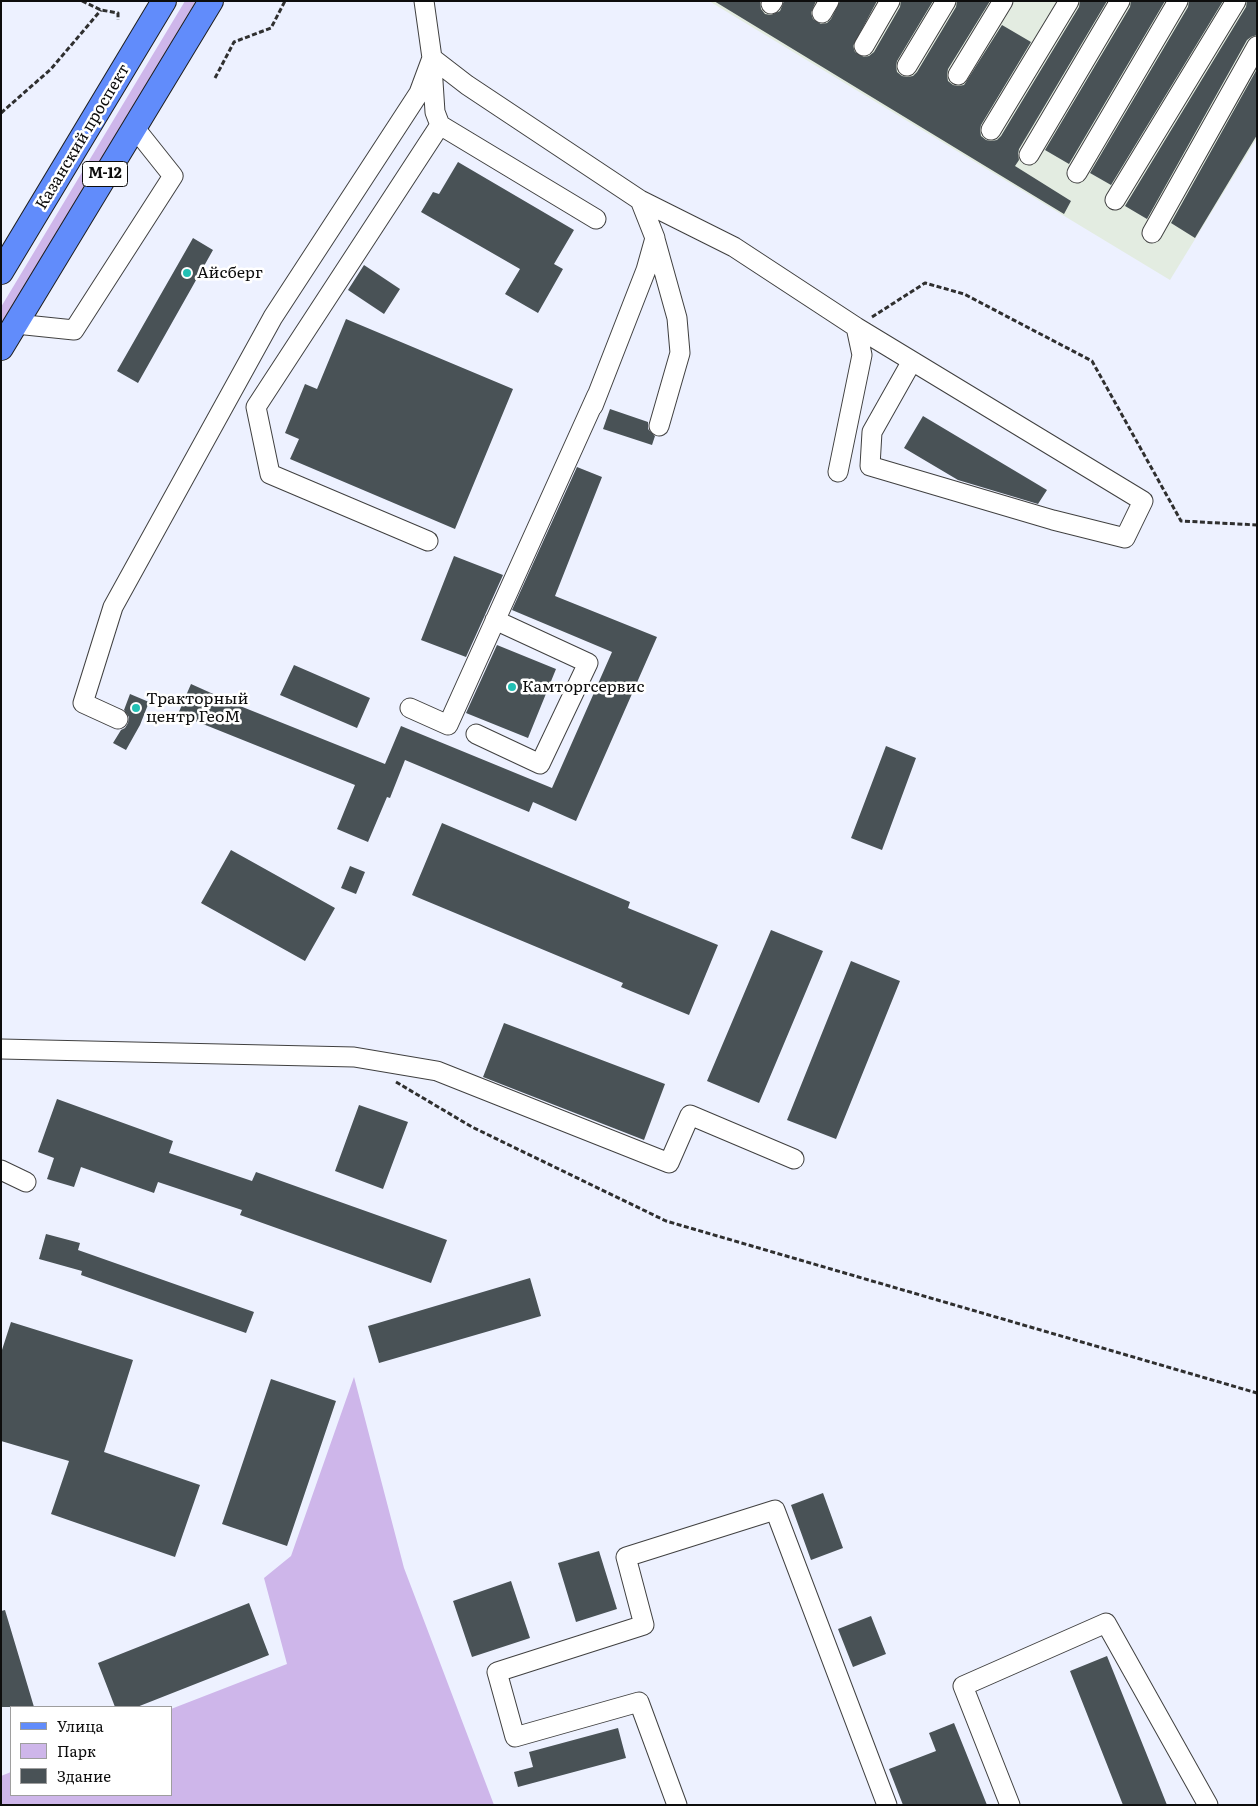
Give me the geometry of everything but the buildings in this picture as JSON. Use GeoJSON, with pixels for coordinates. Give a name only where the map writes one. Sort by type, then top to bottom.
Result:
{"type":"FeatureCollection","features":[{"type":"Feature","properties":{"kind":"main road","name":"Казанский проспект"},"geometry":{"type":"LineString","coordinates":[[1,272],[164,1]]}},
{"type":"Feature","properties":{"kind":"main road","name":"М-12"},"geometry":{"type":"LineString","coordinates":[[1,348],[211,1]]}},
{"type":"Feature","properties":{"kind":"street"},"geometry":{"type":"LineString","coordinates":[[143,37],[151,1]]}},
{"type":"Feature","properties":{"kind":"street"},"geometry":{"type":"LineString","coordinates":[[424,1],[432,58],[435,112],[440,125],[596,219]]}},
{"type":"Feature","properties":{"kind":"street"},"geometry":{"type":"LineString","coordinates":[[864,46],[890,1]]}},
{"type":"Feature","properties":{"kind":"street"},"geometry":{"type":"LineString","coordinates":[[907,66],[946,1]]}},
{"type":"Feature","properties":{"kind":"street"},"geometry":{"type":"LineString","coordinates":[[958,75],[1003,1]]}},
{"type":"Feature","properties":{"kind":"street"},"geometry":{"type":"LineString","coordinates":[[991,130],[1069,1]]}},
{"type":"Feature","properties":{"kind":"street"},"geometry":{"type":"LineString","coordinates":[[1029,155],[1120,1]]}},
{"type":"Feature","properties":{"kind":"street"},"geometry":{"type":"LineString","coordinates":[[1077,174],[1178,1]]}},
{"type":"Feature","properties":{"kind":"street"},"geometry":{"type":"LineString","coordinates":[[1115,200],[1236,1]]}},
{"type":"Feature","properties":{"kind":"street"},"geometry":{"type":"LineString","coordinates":[[1152,233],[1257,46]]}},
{"type":"Feature","properties":{"kind":"street"},"geometry":{"type":"LineString","coordinates":[[432,58],[467,84],[640,200],[734,247],[856,327],[1143,501],[1125,538],[1053,520],[870,466],[872,432],[912,361]]}},
{"type":"Feature","properties":{"kind":"street"},"geometry":{"type":"LineString","coordinates":[[118,719],[83,703],[112,607],[273,317],[419,93],[432,58]]}},
{"type":"Feature","properties":{"kind":"street"},"geometry":{"type":"LineString","coordinates":[[428,540],[270,474],[256,408],[440,125]]}},
{"type":"Feature","properties":{"kind":"street"},"geometry":{"type":"LineString","coordinates":[[16,324],[74,330],[173,176],[134,127]]}},
{"type":"Feature","properties":{"kind":"street"},"geometry":{"type":"LineString","coordinates":[[640,200],[655,238],[677,318],[680,353],[659,426]]}},
{"type":"Feature","properties":{"kind":"street"},"geometry":{"type":"LineString","coordinates":[[410,708],[448,725],[595,401],[646,270],[655,238]]}},
{"type":"Feature","properties":{"kind":"street"},"geometry":{"type":"LineString","coordinates":[[838,472],[862,355],[856,327]]}},
{"type":"Feature","properties":{"kind":"street"},"geometry":{"type":"LineString","coordinates":[[476,734],[540,764],[588,663],[495,620]]}},
{"type":"Feature","properties":{"kind":"street"},"geometry":{"type":"LineString","coordinates":[[1,1048],[354,1058],[437,1071],[669,1163],[690,1115],[794,1159]]}},
{"type":"Feature","properties":{"kind":"street"},"geometry":{"type":"LineString","coordinates":[[1,1170],[26,1182]]}},
{"type":"Feature","properties":{"kind":"street"},"geometry":{"type":"LineString","coordinates":[[677,1805],[639,1702],[515,1737],[496,1672],[644,1625],[626,1557],[775,1510],[887,1805]]}},
{"type":"Feature","properties":{"kind":"street"},"geometry":{"type":"LineString","coordinates":[[1010,1805],[963,1686],[1106,1623],[1208,1805]]}},
{"type":"Feature","properties":{"kind":"path"},"geometry":{"type":"LineString","coordinates":[[82,1],[101,10],[118,13],[118,20]]}},
{"type":"Feature","properties":{"kind":"path"},"geometry":{"type":"LineString","coordinates":[[216,78],[234,42],[271,28],[285,1]]}},
{"type":"Feature","properties":{"kind":"path"},"geometry":{"type":"LineString","coordinates":[[1,113],[51,69],[101,10]]}},
{"type":"Feature","properties":{"kind":"path"},"geometry":{"type":"LineString","coordinates":[[856,327],[925,283],[964,294],[1092,361],[1181,521],[1257,525]]}},
{"type":"Feature","properties":{"kind":"path"},"geometry":{"type":"LineString","coordinates":[[387,1078],[472,1127],[666,1220],[1257,1393]]}},
{"type":"Feature","properties":{"kind":"shaded area"},"geometry":{"type":"Polygon","coordinates":[[[709,1],[1257,1],[1257,138],[1170,280],[709,1]]]}},
{"type":"Feature","properties":{"kind":"green space"},"geometry":{"type":"Polygon","coordinates":[[[185,1],[196,1],[1,326],[1,307],[185,1]]]}},
{"type":"Feature","properties":{"kind":"green space"},"geometry":{"type":"Polygon","coordinates":[[[354,1377],[404,1568],[494,1805],[1,1805],[1,1776],[10,1772],[10,1796],[172,1796],[172,1709],[287,1664],[264,1578],[291,1556],[354,1377]]]}},
{"type":"Feature","properties":{"kind":"place","name":"Айсберг"},"geometry":{"type":"Point","coordinates":[187,273]}},
{"type":"Feature","properties":{"kind":"place","name":"Камторгсервис"},"geometry":{"type":"Point","coordinates":[512,687]}},
{"type":"Feature","properties":{"kind":"place","name":"Тракторный центр ГеоМ"},"geometry":{"type":"Point","coordinates":[136,708]}}]}
